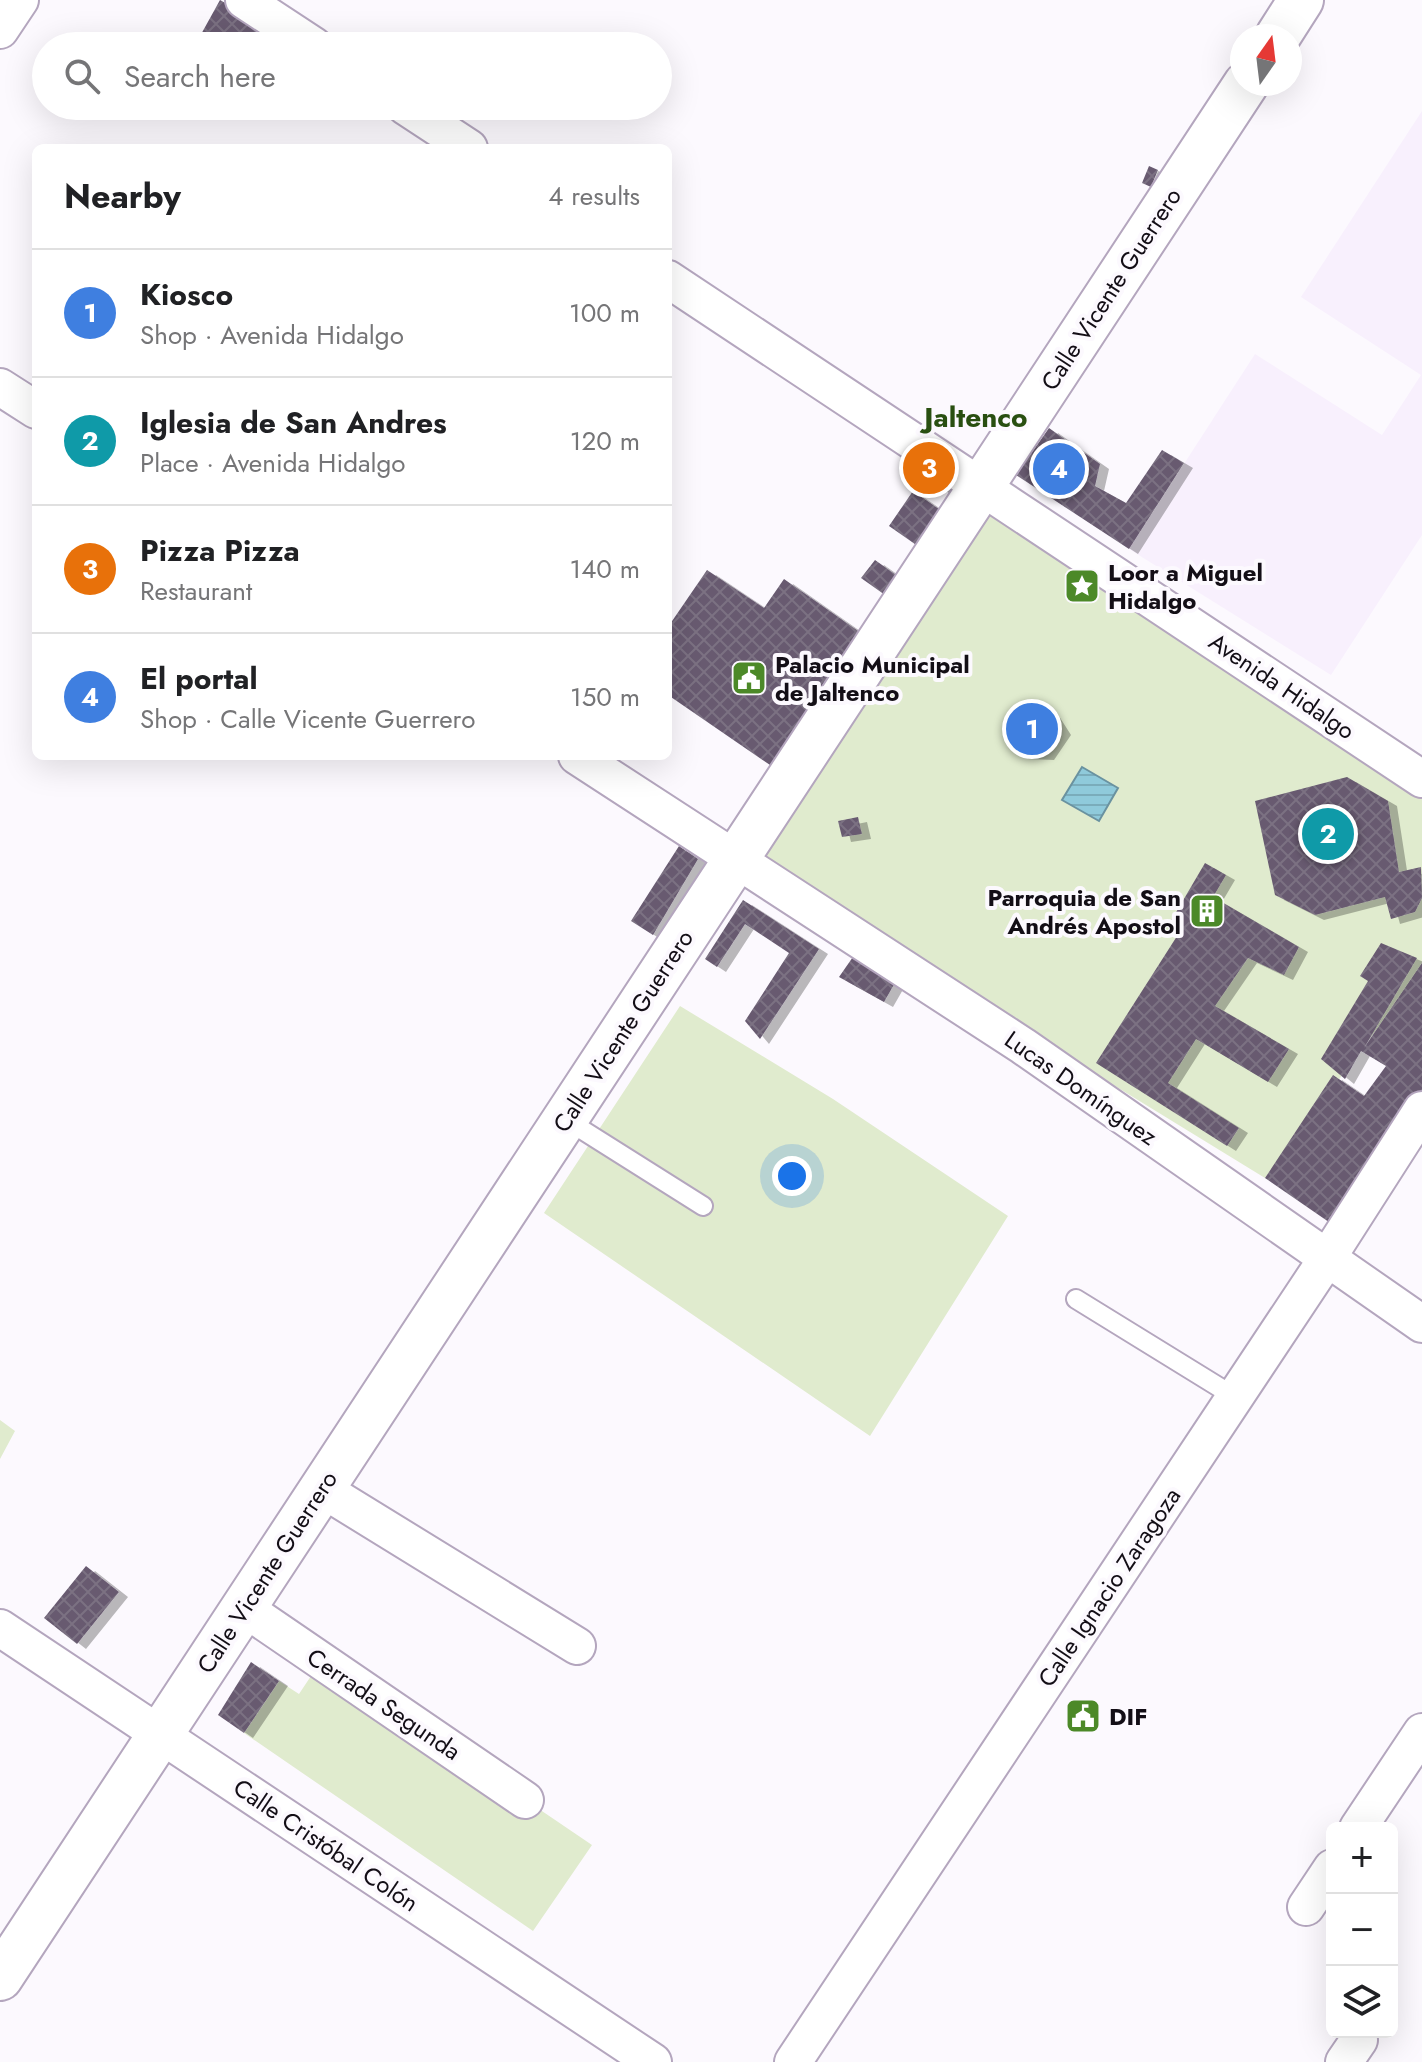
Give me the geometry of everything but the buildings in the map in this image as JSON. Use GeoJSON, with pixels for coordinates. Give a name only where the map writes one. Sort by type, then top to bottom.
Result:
{"type":"FeatureCollection","features":[{"type":"Feature","properties":{"kind":"street"},"geometry":{"type":"LineString","coordinates":[[0,30],[20,0]]}},
{"type":"Feature","properties":{"kind":"street"},"geometry":{"type":"LineString","coordinates":[[244,0],[293,32]]}},
{"type":"Feature","properties":{"kind":"street"},"geometry":{"type":"LineString","coordinates":[[1286,24],[1301,0]]}},
{"type":"Feature","properties":{"kind":"street","name":"Calle Vicente Guerrero"},"geometry":{"type":"LineString","coordinates":[[0,1978],[1238,96]]}},
{"type":"Feature","properties":{"kind":"street"},"geometry":{"type":"LineString","coordinates":[[426,120],[463,144]]}},
{"type":"Feature","properties":{"kind":"street","name":"Avenida Hidalgo"},"geometry":{"type":"LineString","coordinates":[[672,282],[1422,779]]}},
{"type":"Feature","properties":{"kind":"street"},"geometry":{"type":"LineString","coordinates":[[0,387],[32,407]]}},
{"type":"Feature","properties":{"kind":"street","name":"Lucas Domínguez"},"geometry":{"type":"LineString","coordinates":[[583,760],[1023,1046],[1422,1324]]}},
{"type":"Feature","properties":{"kind":"street","name":"Calle Ignacio Zaragoza"},"geometry":{"type":"LineString","coordinates":[[793,2062],[1326,1260],[1422,1110]]}},
{"type":"Feature","properties":{"kind":"street"},"geometry":{"type":"LineString","coordinates":[[322,1489],[577,1646]]}},
{"type":"Feature","properties":{"kind":"street","name":"Cerrada Segunda"},"geometry":{"type":"LineString","coordinates":[[244,1608],[525,1800]]}},
{"type":"Feature","properties":{"kind":"street","name":"Calle Cristóbal Colón"},"geometry":{"type":"LineString","coordinates":[[0,1628],[653,2062]]}},
{"type":"Feature","properties":{"kind":"street"},"geometry":{"type":"LineString","coordinates":[[1362,1822],[1422,1732]]}},
{"type":"Feature","properties":{"kind":"street"},"geometry":{"type":"LineString","coordinates":[[1306,1907],[1326,1877]]}},
{"type":"Feature","properties":{"kind":"lane"},"geometry":{"type":"LineString","coordinates":[[565,1119],[703,1206]]}},
{"type":"Feature","properties":{"kind":"lane"},"geometry":{"type":"LineString","coordinates":[[1076,1299],[1235,1397]]}},
{"type":"Feature","properties":{"kind":"shaded area"},"geometry":{"type":"Polygon","coordinates":[[[1422,111],[1422,535],[1331,675],[1129,549],[1255,354],[1382,435],[1421,375],[1301,297],[1422,111]]]}},
{"type":"Feature","properties":{"kind":"green space"},"geometry":{"type":"Polygon","coordinates":[[[989,499],[1422,781],[1422,969],[1265,1178],[748,861],[989,499]]]}},
{"type":"Feature","properties":{"kind":"green space"},"geometry":{"type":"Polygon","coordinates":[[[680,1006],[833,1099],[1008,1216],[870,1436],[544,1213],[680,1006]]]}},
{"type":"Feature","properties":{"kind":"green space"},"geometry":{"type":"Polygon","coordinates":[[[0,1420],[15,1431],[0,1459],[0,1420]]]}},
{"type":"Feature","properties":{"kind":"green space"},"geometry":{"type":"Polygon","coordinates":[[[321,1661],[592,1845],[533,1931],[244,1733],[279,1681],[299,1694],[321,1661]]]}},
{"type":"Feature","properties":{"kind":"water"},"geometry":{"type":"Polygon","coordinates":[[[1082,767],[1118,788],[1099,821],[1062,800],[1082,767]]]}},
{"type":"Feature","properties":{"kind":"place","name":"Pizza Pizza"},"geometry":{"type":"Point","coordinates":[929,468]}},
{"type":"Feature","properties":{"kind":"place","name":"El portal"},"geometry":{"type":"Point","coordinates":[1059,469]}},
{"type":"Feature","properties":{"kind":"place","name":"Loor a Miguel Hidalgo"},"geometry":{"type":"Point","coordinates":[1082,586]}},
{"type":"Feature","properties":{"kind":"place","name":"Palacio Municipal de Jaltenco"},"geometry":{"type":"Point","coordinates":[749,678]}},
{"type":"Feature","properties":{"kind":"place","name":"Kiosco"},"geometry":{"type":"Point","coordinates":[1032,729]}},
{"type":"Feature","properties":{"kind":"place","name":"Iglesia de San Andres"},"geometry":{"type":"Point","coordinates":[1328,834]}},
{"type":"Feature","properties":{"kind":"place","name":"Parroquia de San Andrés Apostol"},"geometry":{"type":"Point","coordinates":[1207,911]}},
{"type":"Feature","properties":{"kind":"place","name":"DIF"},"geometry":{"type":"Point","coordinates":[1083,1716]}},
{"type":"Feature","properties":{"kind":"district","name":"Jaltenco"},"geometry":{"type":"Point","coordinates":[976,417]}}]}
